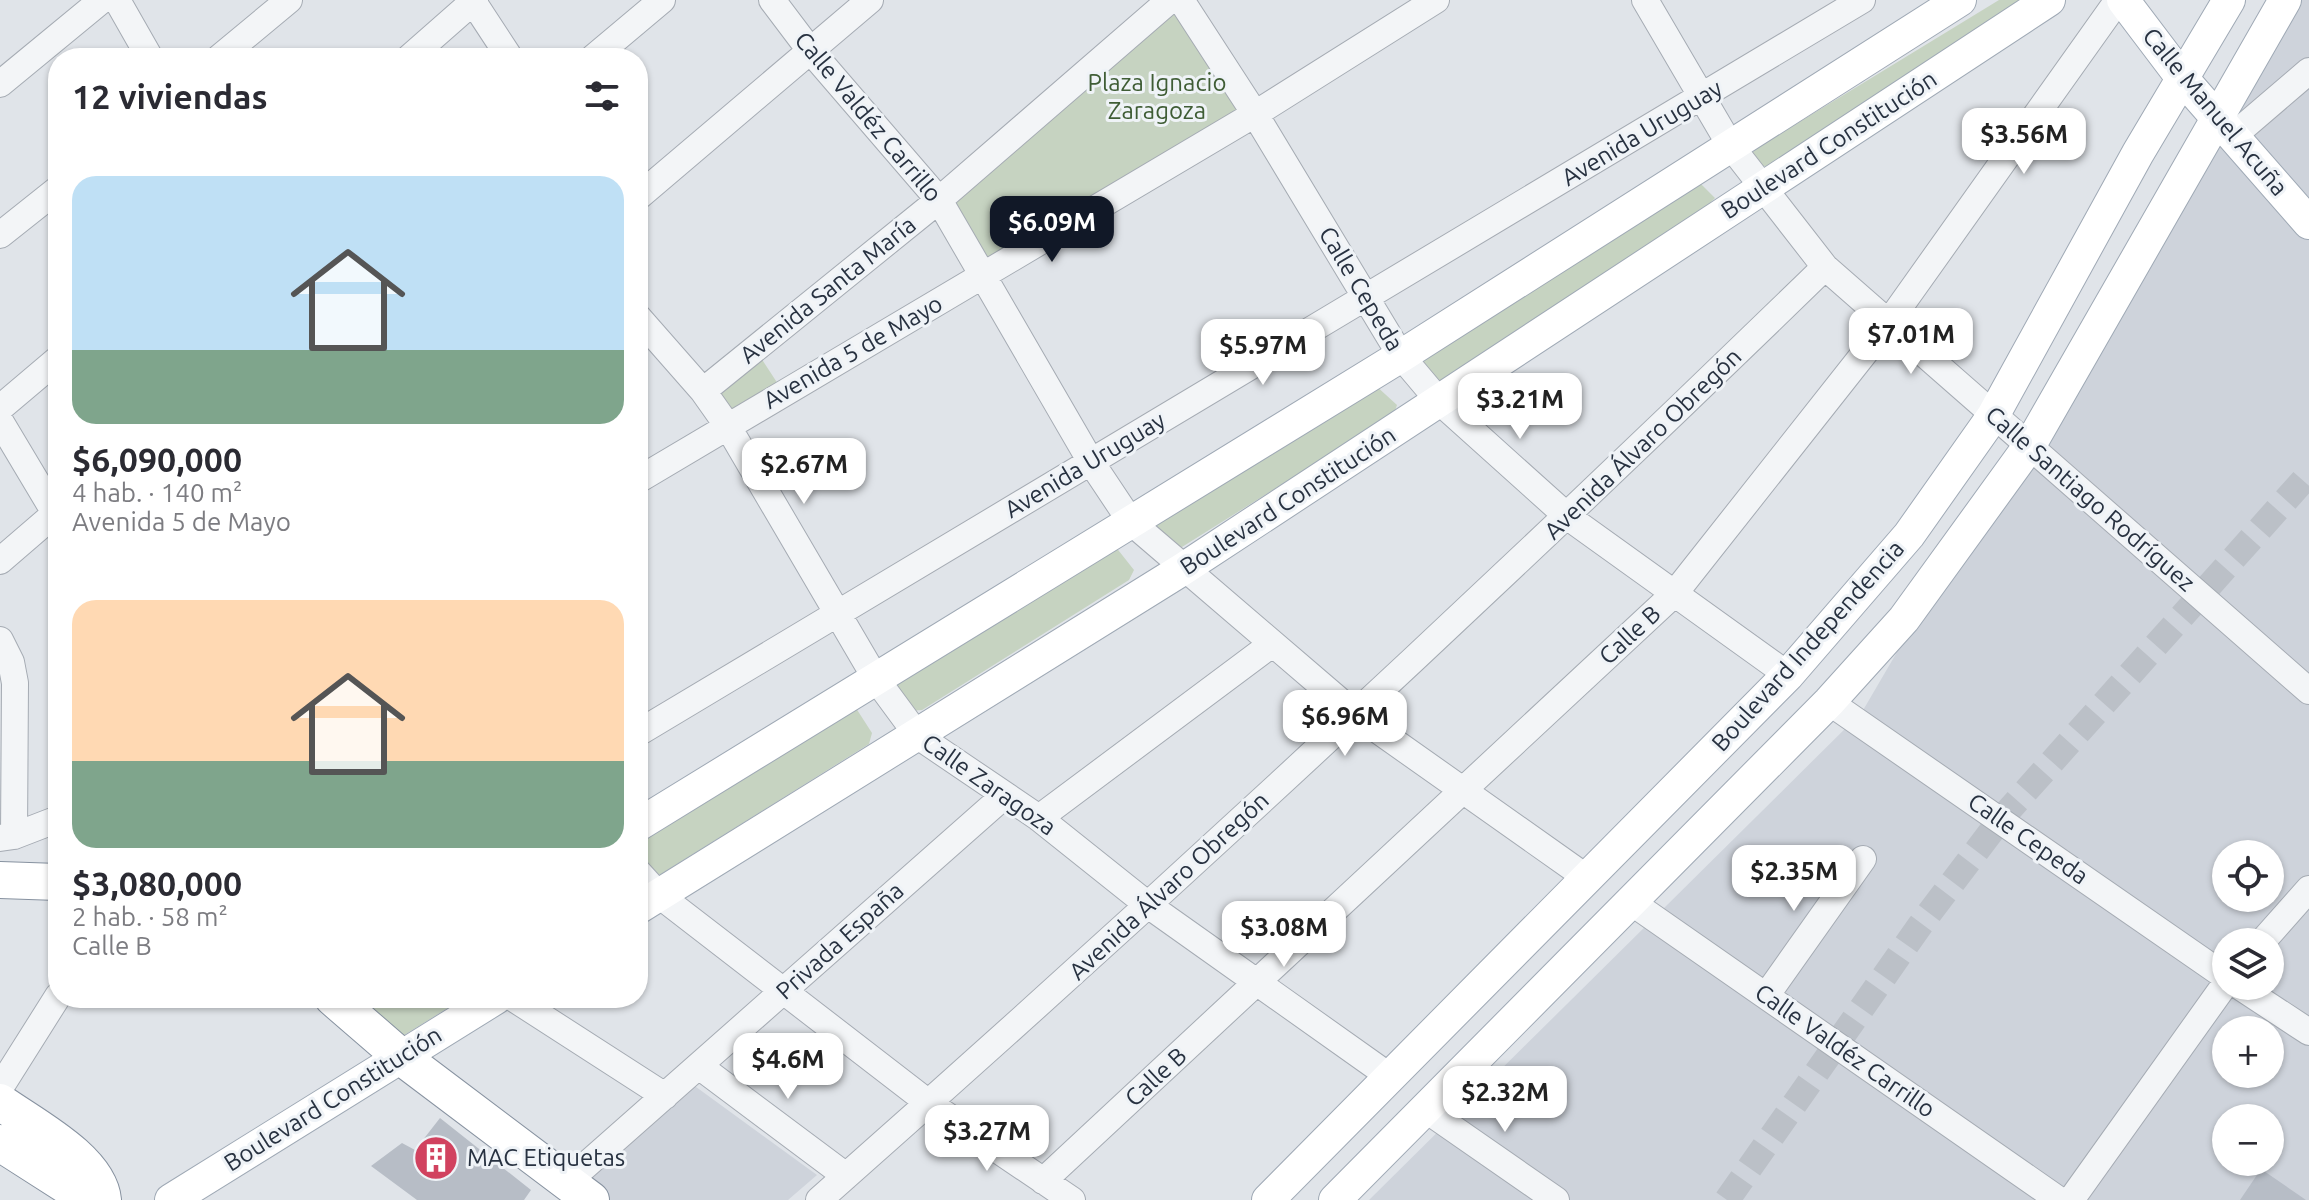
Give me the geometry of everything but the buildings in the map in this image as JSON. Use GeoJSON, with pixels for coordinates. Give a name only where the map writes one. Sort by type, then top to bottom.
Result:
{"type":"FeatureCollection","features":[{"type":"Feature","properties":{"kind":"highway"},"geometry":{"type":"LineString","coordinates":[[0,880],[48,882]]}},
{"type":"Feature","properties":{"kind":"highway"},"geometry":{"type":"LineString","coordinates":[[348,1008],[400,1056],[579,1191]]}},
{"type":"Feature","properties":{"kind":"highway"},"geometry":{"type":"LineString","coordinates":[[0,1102],[83,1162],[102,1187],[103,1200]]}},
{"type":"Feature","properties":{"kind":"highway"},"geometry":{"type":"LineString","coordinates":[[0,1143],[89,1200]]}},
{"type":"Feature","properties":{"kind":"main road"},"geometry":{"type":"LineString","coordinates":[[648,819],[1401,356],[1960,0]]}},
{"type":"Feature","properties":{"kind":"main road","name":"Boulevard Constitución"},"geometry":{"type":"LineString","coordinates":[[648,890],[918,736],[1183,569],[2049,0]]}},
{"type":"Feature","properties":{"kind":"main road","name":"Calle Manuel Acuña"},"geometry":{"type":"LineString","coordinates":[[2120,0],[2182,78],[2309,223]]}},
{"type":"Feature","properties":{"kind":"main road","name":"Boulevard Independencia"},"geometry":{"type":"LineString","coordinates":[[1268,1200],[1788,675],[1909,535],[1993,416],[2229,0]]}},
{"type":"Feature","properties":{"kind":"main road","name":"Boulevard Independencia"},"geometry":{"type":"LineString","coordinates":[[1340,1195],[1829,702],[1904,619],[2030,445],[2225,127],[2285,0]]}},
{"type":"Feature","properties":{"kind":"main road"},"geometry":{"type":"LineString","coordinates":[[1631,902],[1624,884],[1628,866],[1691,803],[1695,792],[1691,774]]}},
{"type":"Feature","properties":{"kind":"main road","name":"Boulevard Constitución"},"geometry":{"type":"LineString","coordinates":[[171,1200],[479,1008]]}},
{"type":"Feature","properties":{"kind":"main road"},"geometry":{"type":"LineString","coordinates":[[1340,1195],[1350,1165],[1405,1103],[1406,1088],[1389,1076]]}},
{"type":"Feature","properties":{"kind":"street"},"geometry":{"type":"LineString","coordinates":[[0,84],[102,0]]}},
{"type":"Feature","properties":{"kind":"street"},"geometry":{"type":"LineString","coordinates":[[117,0],[144,48]]}},
{"type":"Feature","properties":{"kind":"street"},"geometry":{"type":"LineString","coordinates":[[246,46],[255,0]]}},
{"type":"Feature","properties":{"kind":"street"},"geometry":{"type":"LineString","coordinates":[[246,46],[289,0]]}},
{"type":"Feature","properties":{"kind":"street"},"geometry":{"type":"LineString","coordinates":[[420,48],[473,0],[504,48]]}},
{"type":"Feature","properties":{"kind":"street"},"geometry":{"type":"LineString","coordinates":[[605,48],[662,0]]}},
{"type":"Feature","properties":{"kind":"street","name":"Calle Valdéz Carrillo"},"geometry":{"type":"LineString","coordinates":[[772,0],[809,49],[939,200],[1091,462],[1131,522],[1355,714],[1587,878]]}},
{"type":"Feature","properties":{"kind":"street"},"geometry":{"type":"LineString","coordinates":[[648,188],[870,0]]}},
{"type":"Feature","properties":{"kind":"street","name":"Avenida Santa María"},"geometry":{"type":"LineString","coordinates":[[703,391],[939,200],[1170,0]]}},
{"type":"Feature","properties":{"kind":"street","name":"Calle Cepeda"},"geometry":{"type":"LineString","coordinates":[[1181,0],[1255,114],[1401,356],[1439,401],[1568,517],[1788,675]]}},
{"type":"Feature","properties":{"kind":"street","name":"Avenida 5 de Mayo"},"geometry":{"type":"LineString","coordinates":[[648,474],[1255,114],[1436,0]]}},
{"type":"Feature","properties":{"kind":"street","name":"Calle Santiago Rodríguez"},"geometry":{"type":"LineString","coordinates":[[1645,0],[1730,145],[1761,189],[1825,267],[2309,691]]}},
{"type":"Feature","properties":{"kind":"street","name":"Avenida Uruguay"},"geometry":{"type":"LineString","coordinates":[[648,727],[1862,0]]}},
{"type":"Feature","properties":{"kind":"street","name":"Calle B"},"geometry":{"type":"LineString","coordinates":[[1043,1181],[1675,593],[1889,322],[2120,0]]}},
{"type":"Feature","properties":{"kind":"street"},"geometry":{"type":"LineString","coordinates":[[2225,127],[2309,71]]}},
{"type":"Feature","properties":{"kind":"street"},"geometry":{"type":"LineString","coordinates":[[0,235],[48,197]]}},
{"type":"Feature","properties":{"kind":"street","name":"Avenida Álvaro Obregón"},"geometry":{"type":"LineString","coordinates":[[819,1200],[930,1104],[1568,517],[1825,267]]}},
{"type":"Feature","properties":{"kind":"street","name":"Calle Zaragoza"},"geometry":{"type":"LineString","coordinates":[[648,328],[703,391],[727,425],[876,679],[918,736],[1039,818],[1148,905],[1389,1076]]}},
{"type":"Feature","properties":{"kind":"street"},"geometry":{"type":"LineString","coordinates":[[0,408],[48,367]]}},
{"type":"Feature","properties":{"kind":"street"},"geometry":{"type":"LineString","coordinates":[[0,421],[48,499]]}},
{"type":"Feature","properties":{"kind":"street"},"geometry":{"type":"LineString","coordinates":[[0,561],[48,521]]}},
{"type":"Feature","properties":{"kind":"street"},"geometry":{"type":"LineString","coordinates":[[0,640],[11,662],[15,683],[7,837],[48,823]]}},
{"type":"Feature","properties":{"kind":"street"},"geometry":{"type":"LineString","coordinates":[[1039,818],[1272,644]]}},
{"type":"Feature","properties":{"kind":"street","name":"Calle Cepeda"},"geometry":{"type":"LineString","coordinates":[[1829,702],[2212,970]]}},
{"type":"Feature","properties":{"kind":"street","name":"Privada España"},"geometry":{"type":"LineString","coordinates":[[579,1191],[665,1096],[1005,795]]}},
{"type":"Feature","properties":{"kind":"street"},"geometry":{"type":"LineString","coordinates":[[1766,996],[1863,859]]}},
{"type":"Feature","properties":{"kind":"street"},"geometry":{"type":"LineString","coordinates":[[2274,928],[2309,889]]}},
{"type":"Feature","properties":{"kind":"street"},"geometry":{"type":"LineString","coordinates":[[648,894],[785,990],[930,1104],[1072,1200]]}},
{"type":"Feature","properties":{"kind":"street","name":"Calle Valdéz Carrillo"},"geometry":{"type":"LineString","coordinates":[[1631,902],[2059,1200]]}},
{"type":"Feature","properties":{"kind":"street"},"geometry":{"type":"LineString","coordinates":[[2071,1200],[2212,1000]]}},
{"type":"Feature","properties":{"kind":"street"},"geometry":{"type":"LineString","coordinates":[[2260,1000],[2309,1032]]}},
{"type":"Feature","properties":{"kind":"street"},"geometry":{"type":"LineString","coordinates":[[0,1088],[50,1008]]}},
{"type":"Feature","properties":{"kind":"street"},"geometry":{"type":"LineString","coordinates":[[529,1008],[665,1096]]}},
{"type":"Feature","properties":{"kind":"street"},"geometry":{"type":"LineString","coordinates":[[699,1066],[846,1176]]}},
{"type":"Feature","properties":{"kind":"street"},"geometry":{"type":"LineString","coordinates":[[1425,1109],[1556,1200]]}},
{"type":"Feature","properties":{"kind":"shaded area"},"geometry":{"type":"Polygon","coordinates":[[[2278,0],[2309,0],[2309,1200],[1369,1200],[1862,712],[2278,0]]]}},
{"type":"Feature","properties":{"kind":"shaded area"},"geometry":{"type":"Polygon","coordinates":[[[692,1084],[817,1175],[788,1200],[609,1200],[582,1180],[692,1084]]]}},
{"type":"Feature","properties":{"kind":"green space","name":"Plaza Ignacio Zaragoza"},"geometry":{"type":"Polygon","coordinates":[[[1171,0],[1254,113],[986,274],[940,200],[1171,0]]]}},
{"type":"Feature","properties":{"kind":"green space"},"geometry":{"type":"Polygon","coordinates":[[[1999,0],[2028,0],[1767,166],[1758,166],[1751,155],[1755,149],[1999,0]]]}},
{"type":"Feature","properties":{"kind":"green space"},"geometry":{"type":"Polygon","coordinates":[[[1701,184],[1715,198],[1678,236],[1444,383],[1434,381],[1420,365],[1420,354],[1701,184]]]}},
{"type":"Feature","properties":{"kind":"green space"},"geometry":{"type":"Polygon","coordinates":[[[759,355],[778,384],[723,414],[712,395],[759,355]]]}},
{"type":"Feature","properties":{"kind":"green space"},"geometry":{"type":"Polygon","coordinates":[[[1374,384],[1397,405],[1394,414],[1182,547],[1170,545],[1149,524],[1374,384]]]}},
{"type":"Feature","properties":{"kind":"green space"},"geometry":{"type":"Polygon","coordinates":[[[1115,546],[1134,570],[1129,580],[922,710],[910,711],[893,685],[1115,546]]]}},
{"type":"Feature","properties":{"kind":"green space"},"geometry":{"type":"Polygon","coordinates":[[[854,705],[872,733],[869,744],[661,874],[648,874],[648,826],[854,705]]]}},
{"type":"Feature","properties":{"kind":"green space"},"geometry":{"type":"Polygon","coordinates":[[[373,1008],[448,1008],[401,1037],[393,1036],[373,1008]]]}},
{"type":"Feature","properties":{"kind":"tunnel"},"geometry":{"type":"LineString","coordinates":[[1727,1200],[1921,924],[2000,820],[2309,474]]}},
{"type":"Feature","properties":{"kind":"place","name":"MAC Etiquetas"},"geometry":{"type":"Point","coordinates":[436,1158]}}]}
